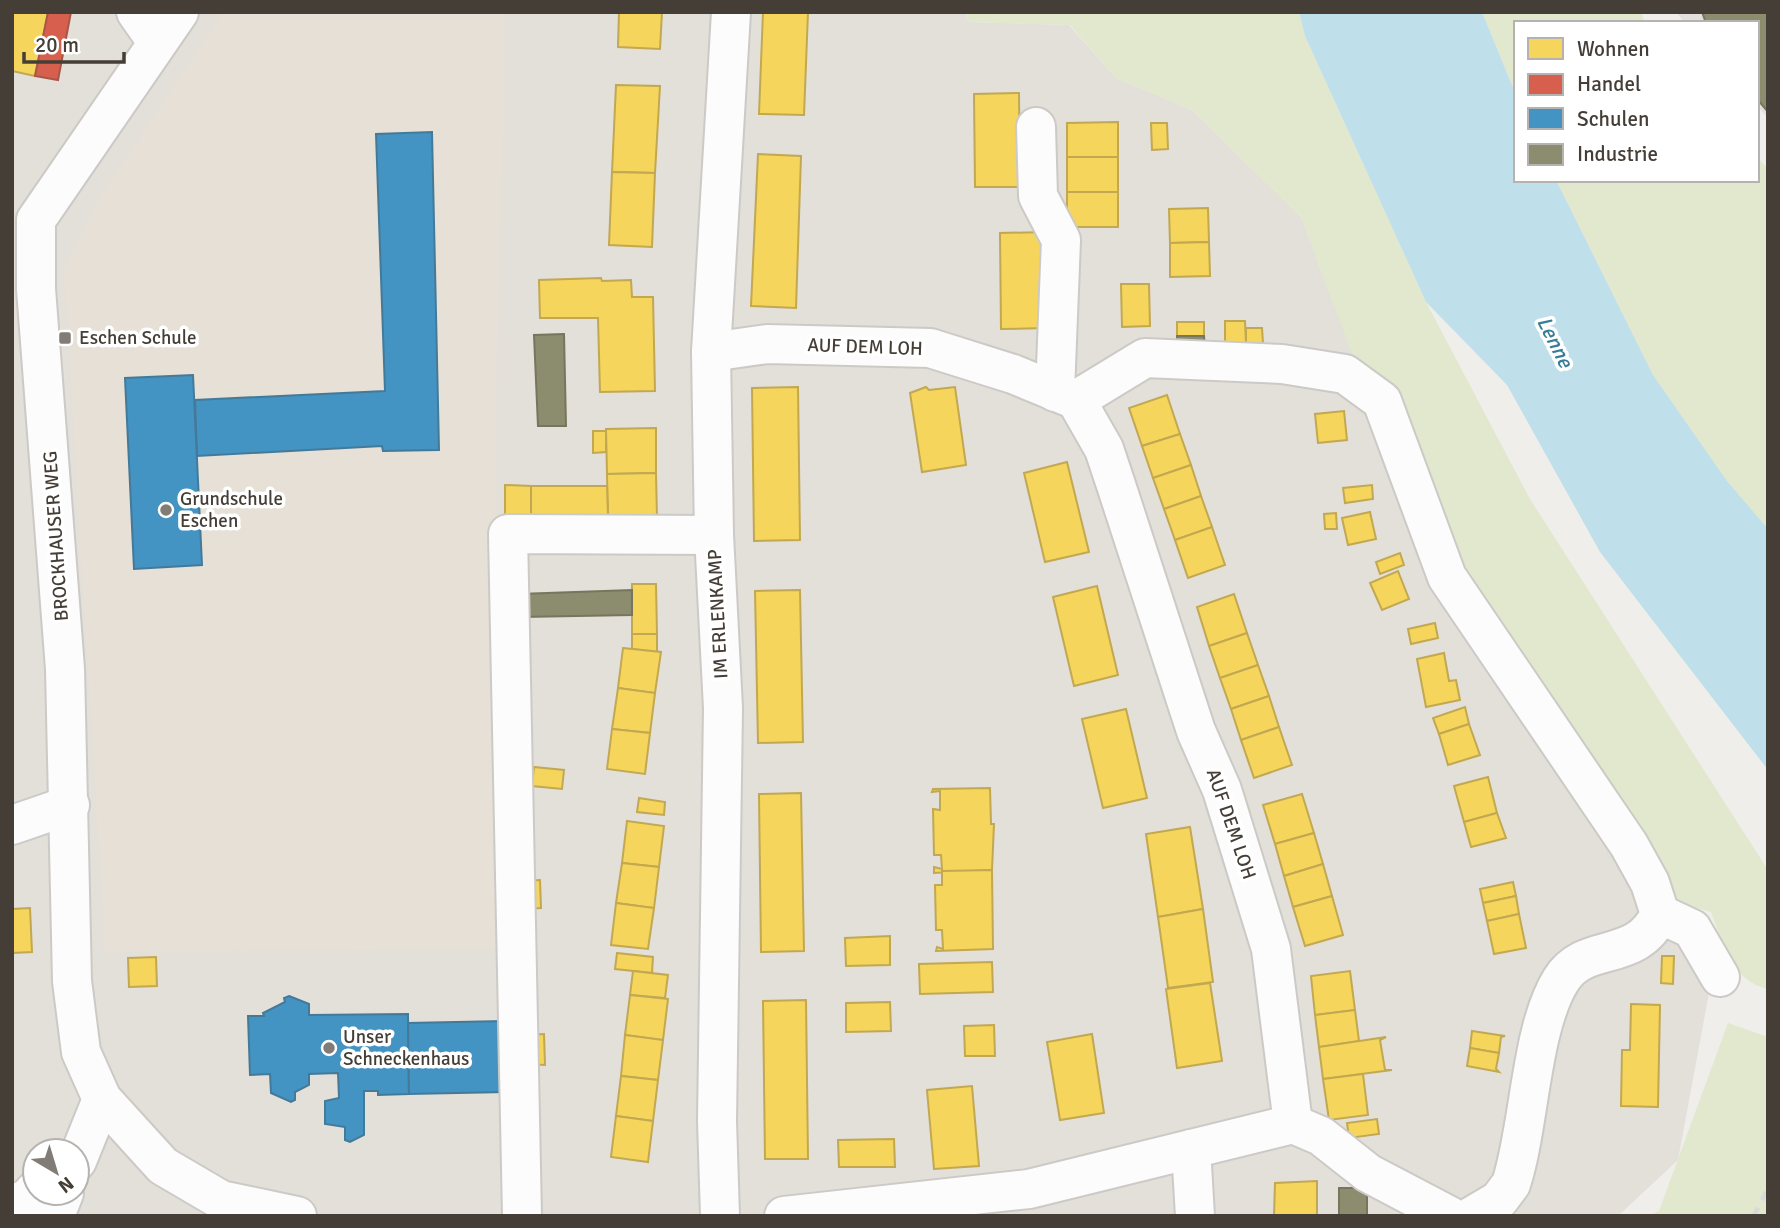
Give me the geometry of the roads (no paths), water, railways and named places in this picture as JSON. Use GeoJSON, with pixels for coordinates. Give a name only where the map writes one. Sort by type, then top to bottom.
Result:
{"type":"FeatureCollection","features":[{"type":"Feature","properties":{"kind":"street","name":"IM ERLENKAMP"},"geometry":{"type":"LineString","coordinates":[[720,1216],[717,1121],[723,708],[714,535],[711,352],[731,12]]}},
{"type":"Feature","properties":{"kind":"street","name":"BROCKHAUSER WEG"},"geometry":{"type":"LineString","coordinates":[[102,1099],[81,1052],[72,981],[65,669],[36,289],[24,223],[158,22]]}},
{"type":"Feature","properties":{"kind":"street"},"geometry":{"type":"LineString","coordinates":[[1036,127],[1038,196],[1061,240],[1065,396],[1145,358],[1282,365],[1345,374],[1382,401],[1447,577],[1629,845],[1650,883],[1660,914],[1692,929],[1720,977]]}},
{"type":"Feature","properties":{"kind":"street","name":"AUF DEM LOH"},"geometry":{"type":"LineString","coordinates":[[711,352],[767,344],[930,348],[1013,374],[1065,396],[1104,449],[1196,731],[1223,790],[1271,949],[1293,1124]]}},
{"type":"Feature","properties":{"kind":"street"},"geometry":{"type":"LineString","coordinates":[[522,1216],[508,534],[714,535]]}},
{"type":"Feature","properties":{"kind":"street"},"geometry":{"type":"LineString","coordinates":[[12,825],[70,805]]}},
{"type":"Feature","properties":{"kind":"street"},"geometry":{"type":"LineString","coordinates":[[1472,1216],[1499,1200],[1511,1184],[1539,1042],[1561,980],[1582,961],[1629,947],[1644,938],[1660,914]]}},
{"type":"Feature","properties":{"kind":"street"},"geometry":{"type":"LineString","coordinates":[[76,1137],[102,1099]]}},
{"type":"Feature","properties":{"kind":"street"},"geometry":{"type":"LineString","coordinates":[[87,1137],[102,1099]]}},
{"type":"Feature","properties":{"kind":"street"},"geometry":{"type":"LineString","coordinates":[[102,1099],[163,1166],[186,1180],[221,1200],[297,1216]]}},
{"type":"Feature","properties":{"kind":"street"},"geometry":{"type":"LineString","coordinates":[[784,1216],[1029,1189],[1293,1124],[1321,1136],[1368,1173],[1450,1216]]}},
{"type":"Feature","properties":{"kind":"street"},"geometry":{"type":"LineString","coordinates":[[1191,1149],[1195,1216]]}},
{"type":"Feature","properties":{"kind":"water","name":"Lenne"},"geometry":{"type":"Polygon","coordinates":[[[1299,12],[1482,12],[1514,90],[1514,182],[1557,182],[1653,375],[1727,481],[1768,529],[1768,770],[1600,552],[1507,385],[1426,302],[1305,36],[1299,12]]]}},
{"type":"Feature","properties":{"kind":"railway"},"geometry":{"type":"LineString","coordinates":[[1754,1216],[1768,1188]]}},
{"type":"Feature","properties":{"kind":"place","name":"Eschen Schule"},"geometry":{"type":"Point","coordinates":[65,338]}},
{"type":"Feature","properties":{"kind":"place","name":"Grundschule Eschen"},"geometry":{"type":"Point","coordinates":[166,510]}},
{"type":"Feature","properties":{"kind":"place","name":"Unser Schneckenhaus"},"geometry":{"type":"Point","coordinates":[329,1048]}}]}
